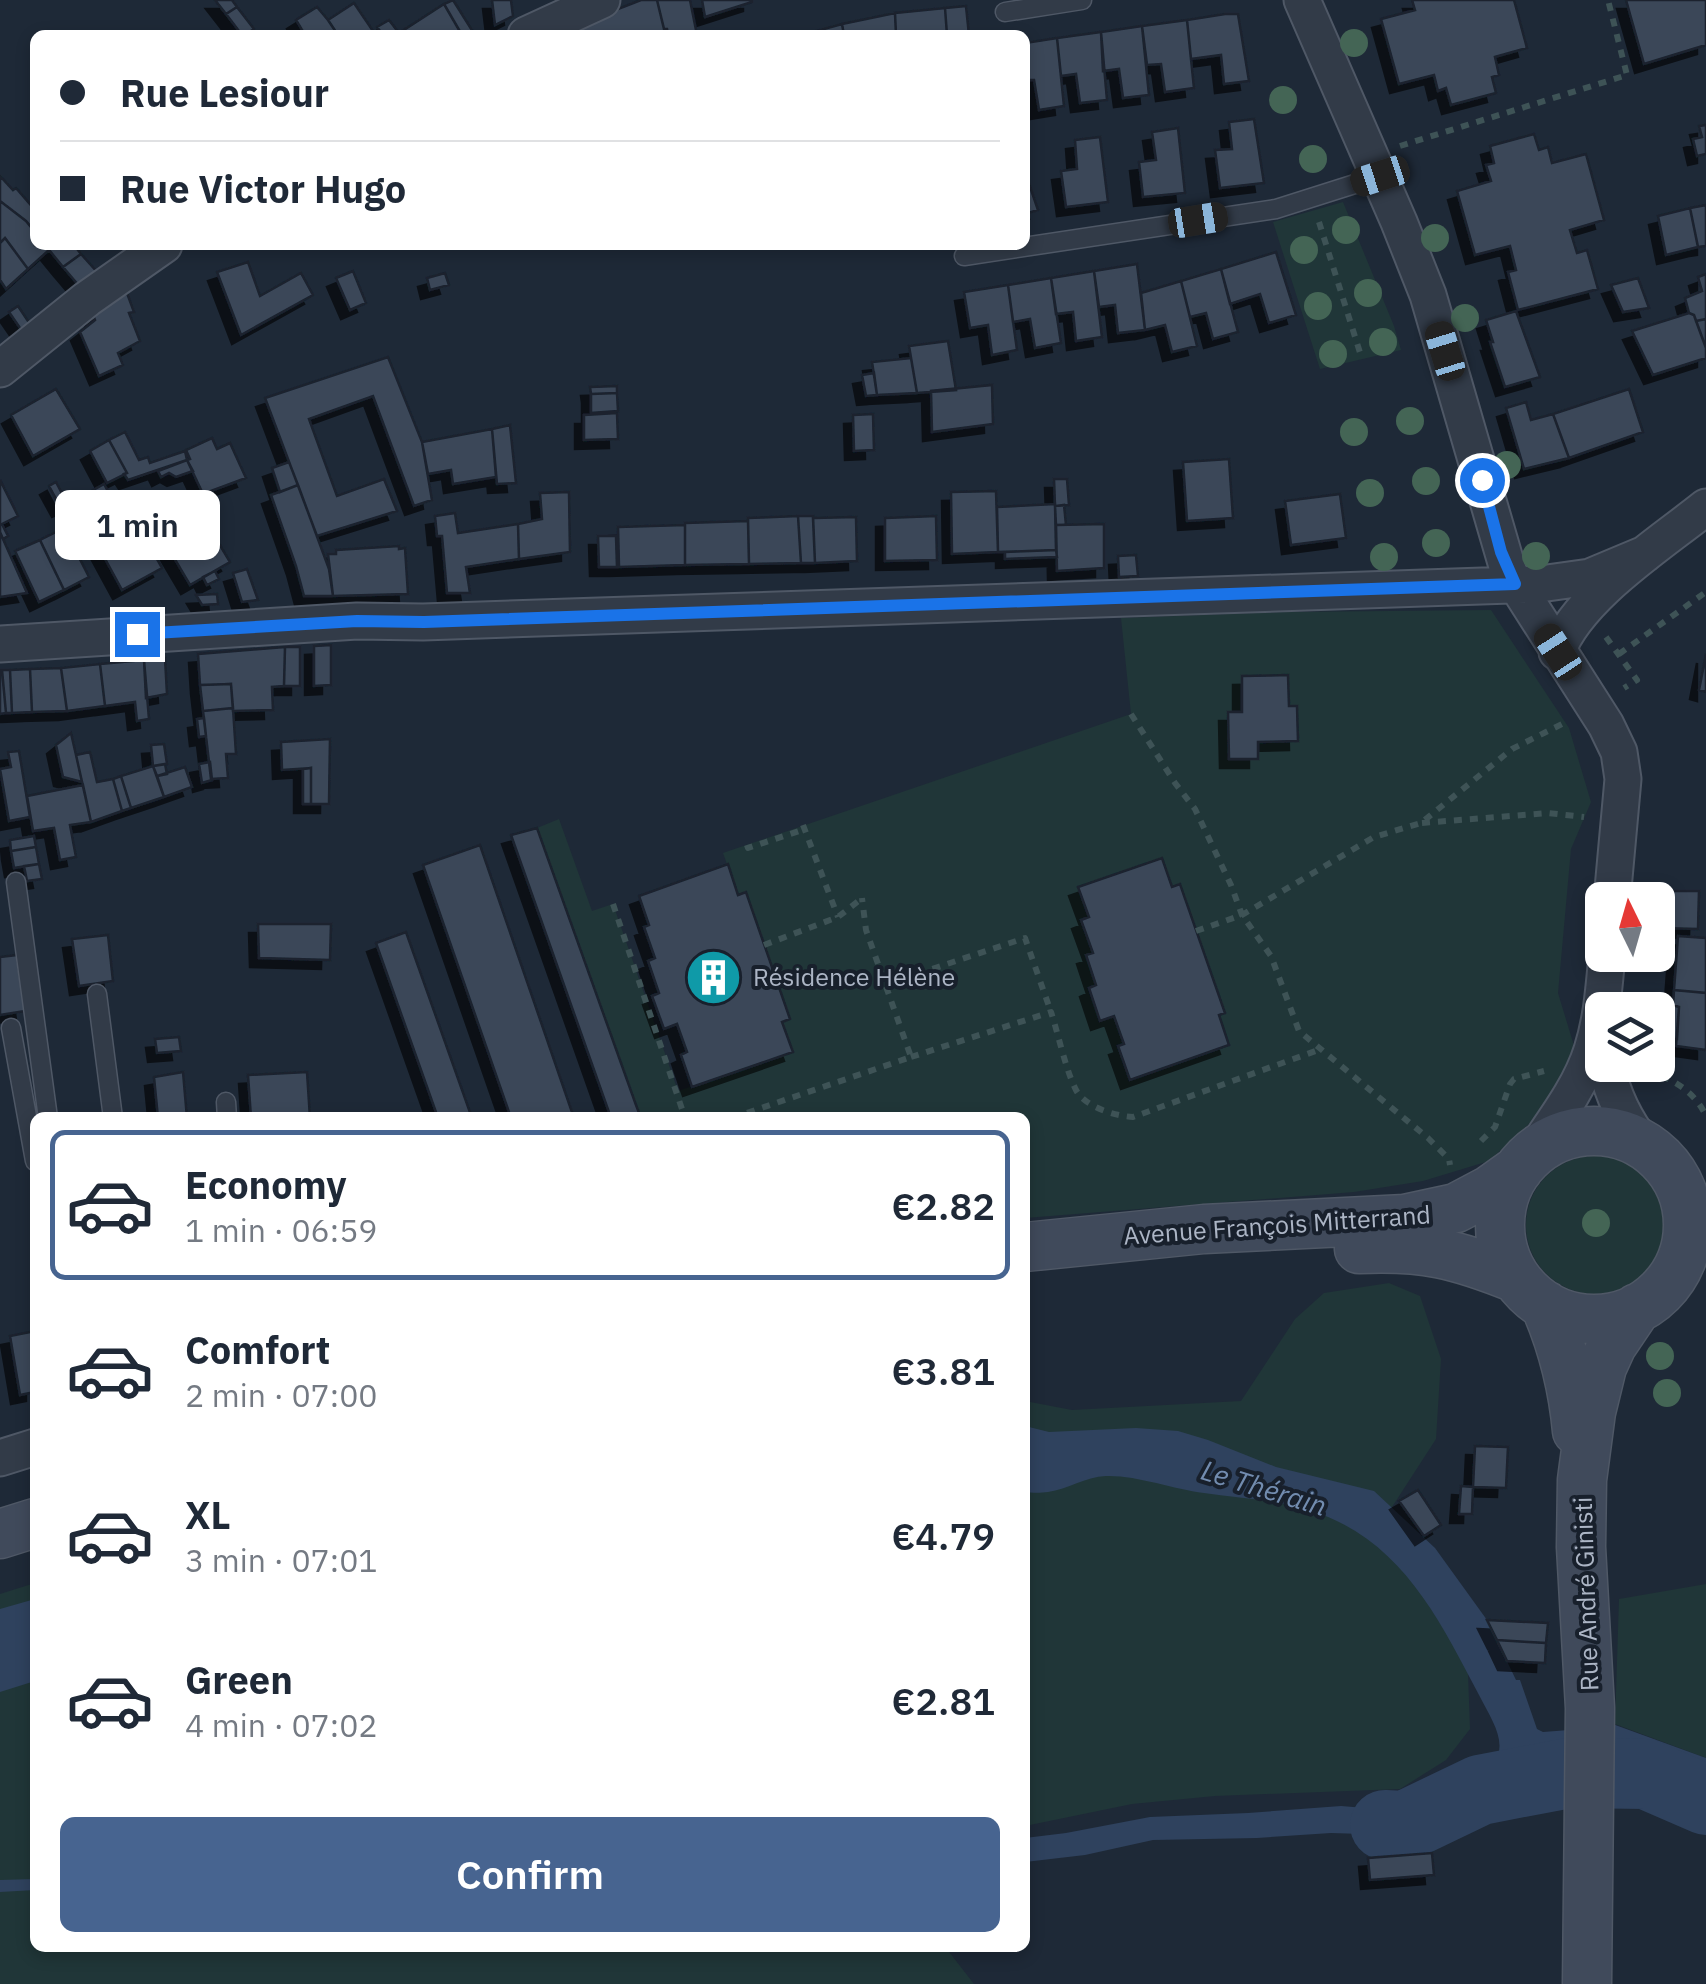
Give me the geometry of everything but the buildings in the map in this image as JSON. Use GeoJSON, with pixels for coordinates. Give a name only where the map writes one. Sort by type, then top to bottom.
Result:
{"type":"FeatureCollection","features":[{"type":"Feature","properties":{"kind":"main road"},"geometry":{"type":"LineString","coordinates":[[1646,1302],[1665,1286],[1680,1262],[1687,1235],[1686,1207],[1673,1170],[1620,1135],[1580,1132],[1554,1140],[1525,1162],[1505,1196],[1500,1224],[1504,1252],[1531,1291],[1557,1312],[1584,1318],[1611,1317],[1646,1302],[1674,1288],[1706,1280]]}},
{"type":"Feature","properties":{"kind":"main road","name":"Avenue François Mitterrand"},"geometry":{"type":"LineString","coordinates":[[1030,1247],[1244,1226],[1405,1219],[1456,1208],[1490,1190],[1525,1162]]}},
{"type":"Feature","properties":{"kind":"main road","name":"Avenue François Mitterrand"},"geometry":{"type":"LineString","coordinates":[[1030,1274],[1187,1258],[1398,1248],[1458,1256],[1531,1291]]}},
{"type":"Feature","properties":{"kind":"main road","name":"Rue André Ginisti"},"geometry":{"type":"LineString","coordinates":[[1531,1291],[1558,1333],[1573,1392],[1582,1480]]}},
{"type":"Feature","properties":{"kind":"main road","name":"Rue André Ginisti"},"geometry":{"type":"LineString","coordinates":[[1588,1984],[1590,1708],[1581,1547],[1582,1480],[1602,1367],[1612,1345],[1646,1302]]}},
{"type":"Feature","properties":{"kind":"main road"},"geometry":{"type":"LineString","coordinates":[[0,1502],[30,1493]]}},
{"type":"Feature","properties":{"kind":"main road"},"geometry":{"type":"LineString","coordinates":[[0,1534],[30,1525]]}},
{"type":"Feature","properties":{"kind":"street"},"geometry":{"type":"LineString","coordinates":[[533,30],[565,8],[602,0]]}},
{"type":"Feature","properties":{"kind":"street"},"geometry":{"type":"LineString","coordinates":[[1302,0],[1428,295],[1501,552],[1515,584],[1613,736],[1622,764],[1614,882]]}},
{"type":"Feature","properties":{"kind":"street"},"geometry":{"type":"LineString","coordinates":[[0,368],[87,298],[157,250]]}},
{"type":"Feature","properties":{"kind":"street"},"geometry":{"type":"LineString","coordinates":[[1558,652],[1567,630],[1585,608],[1645,554],[1706,507]]}},
{"type":"Feature","properties":{"kind":"street"},"geometry":{"type":"LineString","coordinates":[[0,644],[357,621],[424,622],[1570,581],[1645,554]]}},
{"type":"Feature","properties":{"kind":"street"},"geometry":{"type":"LineString","coordinates":[[1525,1162],[1586,1082]]}},
{"type":"Feature","properties":{"kind":"street"},"geometry":{"type":"LineString","coordinates":[[1606,1082],[1620,1111],[1673,1170]]}},
{"type":"Feature","properties":{"kind":"street"},"geometry":{"type":"LineString","coordinates":[[0,1458],[30,1449]]}},
{"type":"Feature","properties":{"kind":"lane"},"geometry":{"type":"LineString","coordinates":[[1005,12],[1082,0]]}},
{"type":"Feature","properties":{"kind":"lane"},"geometry":{"type":"LineString","coordinates":[[1030,246],[1276,208],[1311,198],[1375,166]]}},
{"type":"Feature","properties":{"kind":"lane"},"geometry":{"type":"LineString","coordinates":[[964,256],[1003,250]]}},
{"type":"Feature","properties":{"kind":"lane"},"geometry":{"type":"LineString","coordinates":[[16,882],[47,1112]]}},
{"type":"Feature","properties":{"kind":"lane"},"geometry":{"type":"LineString","coordinates":[[97,994],[112,1112]]}},
{"type":"Feature","properties":{"kind":"lane"},"geometry":{"type":"LineString","coordinates":[[11,1028],[30,1133]]}},
{"type":"Feature","properties":{"kind":"path"},"geometry":{"type":"LineString","coordinates":[[1375,166],[1627,75],[1608,0]]}},
{"type":"Feature","properties":{"kind":"path"},"geometry":{"type":"LineString","coordinates":[[1311,198],[1362,360]]}},
{"type":"Feature","properties":{"kind":"path"},"geometry":{"type":"LineString","coordinates":[[1618,654],[1706,592]]}},
{"type":"Feature","properties":{"kind":"path"},"geometry":{"type":"LineString","coordinates":[[1421,823],[1512,750],[1595,707]]}},
{"type":"Feature","properties":{"kind":"path"},"geometry":{"type":"LineString","coordinates":[[1131,714],[1195,809],[1242,915],[1271,956],[1300,1031],[1428,1138],[1449,1159],[1451,1173],[1458,1164]]}},
{"type":"Feature","properties":{"kind":"path"},"geometry":{"type":"LineString","coordinates":[[1196,931],[1242,915],[1374,837],[1421,823],[1548,813],[1584,818]]}},
{"type":"Feature","properties":{"kind":"path"},"geometry":{"type":"LineString","coordinates":[[747,845],[748,848],[804,827],[838,918]]}},
{"type":"Feature","properties":{"kind":"path"},"geometry":{"type":"LineString","coordinates":[[764,945],[838,918],[862,898],[866,930],[911,1057]]}},
{"type":"Feature","properties":{"kind":"path"},"geometry":{"type":"LineString","coordinates":[[612,904],[684,1112]]}},
{"type":"Feature","properties":{"kind":"path"},"geometry":{"type":"LineString","coordinates":[[887,984],[1026,938],[1077,1093],[1092,1105],[1120,1116],[1133,1116],[1321,1050]]}},
{"type":"Feature","properties":{"kind":"path"},"geometry":{"type":"LineString","coordinates":[[750,1112],[1051,1012]]}},
{"type":"Feature","properties":{"kind":"path"},"geometry":{"type":"LineString","coordinates":[[1477,1144],[1494,1127],[1514,1079],[1544,1071],[1585,1069]]}},
{"type":"Feature","properties":{"kind":"path"},"geometry":{"type":"LineString","coordinates":[[1674,1082],[1701,1104],[1706,1116]]}},
{"type":"Feature","properties":{"kind":"green space"},"geometry":{"type":"Polygon","coordinates":[[[1343,202],[1401,350],[1320,369],[1273,222],[1343,202]]]}},
{"type":"Feature","properties":{"kind":"green space"},"geometry":{"type":"Polygon","coordinates":[[[1491,610],[1569,728],[1591,802],[1571,849],[1558,993],[1575,1049],[1558,1097],[1489,1161],[1423,1181],[1354,1192],[1030,1218],[1030,1112],[639,1112],[537,828],[559,819],[592,911],[613,904],[678,1091],[793,1052],[782,1022],[790,1018],[746,893],[738,895],[723,853],[1131,714],[1121,618],[1491,610]],[[1287,675],[1242,676],[1242,712],[1228,713],[1229,759],[1258,759],[1258,742],[1298,740],[1297,707],[1289,706],[1287,675]],[[1162,858],[1079,887],[1089,917],[1093,953],[1086,956],[1096,985],[1089,988],[1114,1016],[1124,1044],[1118,1047],[1130,1079],[1229,1045],[1179,884],[1172,887],[1162,858]]]}},
{"type":"Feature","properties":{"kind":"green space"},"geometry":{"type":"Polygon","coordinates":[[[1595,1156],[1621,1162],[1643,1177],[1658,1199],[1664,1225],[1658,1251],[1643,1273],[1621,1288],[1595,1294],[1569,1288],[1547,1273],[1532,1251],[1526,1225],[1532,1199],[1547,1177],[1569,1162],[1595,1156]]]}},
{"type":"Feature","properties":{"kind":"green space"},"geometry":{"type":"Polygon","coordinates":[[[1389,1283],[1420,1296],[1441,1359],[1436,1439],[1392,1507],[1384,1550],[1415,1584],[1468,1673],[1470,1729],[1446,1760],[1400,1789],[1215,1796],[1132,1804],[1030,1825],[1030,1402],[1072,1410],[1241,1401],[1295,1319],[1324,1293],[1389,1283]]]}},
{"type":"Feature","properties":{"kind":"green space"},"geometry":{"type":"Polygon","coordinates":[[[1706,1584],[1706,1758],[1615,1724],[1619,1599],[1706,1584]]]}},
{"type":"Feature","properties":{"kind":"green space"},"geometry":{"type":"Polygon","coordinates":[[[30,1585],[30,1952],[949,1952],[974,1984],[0,1984],[0,1594],[30,1585]]]}},
{"type":"Feature","properties":{"kind":"water"},"geometry":{"type":"Polygon","coordinates":[[[1030,1427],[1049,1432],[1136,1428],[1178,1431],[1276,1467],[1374,1491],[1435,1548],[1487,1620],[1516,1680],[1520,1680],[1537,1729],[1569,1730],[1607,1722],[1706,1758],[1706,1815],[1645,1790],[1556,1799],[1482,1797],[1477,1779],[1496,1760],[1499,1750],[1491,1718],[1448,1637],[1413,1584],[1392,1560],[1341,1523],[1296,1507],[1118,1476],[1098,1477],[1042,1493],[1030,1492],[1030,1427]]]}},
{"type":"Feature","properties":{"kind":"water"},"geometry":{"type":"Polygon","coordinates":[[[30,1600],[30,1683],[0,1692],[0,1609],[30,1600]]]}},
{"type":"Feature","properties":{"kind":"water"},"geometry":{"type":"Polygon","coordinates":[[[1469,1783],[1473,1800],[1416,1830],[1395,1835],[1331,1833],[1153,1840],[1085,1855],[1030,1861],[1030,1837],[1150,1817],[1341,1806],[1402,1811],[1420,1807],[1469,1783]]]}},
{"type":"Feature","properties":{"kind":"water"},"geometry":{"type":"Polygon","coordinates":[[[30,1879],[30,1890],[0,1892],[0,1880],[30,1879]]]}},
{"type":"Feature","properties":{"kind":"waterway","name":"Le Thérain"},"geometry":{"type":"LineString","coordinates":[[1385,1825],[1405,1826],[1480,1790],[1569,1773],[1646,1774],[1706,1800]]}},
{"type":"Feature","properties":{"kind":"place","name":"Résidence Hélène"},"geometry":{"type":"Point","coordinates":[714,977]}},
{"type":"Feature","properties":{"kind":"route"},"geometry":{"type":"LineString","coordinates":[[137,634],[357,621],[424,622],[1515,584],[1501,552],[1482,480]]}}]}
